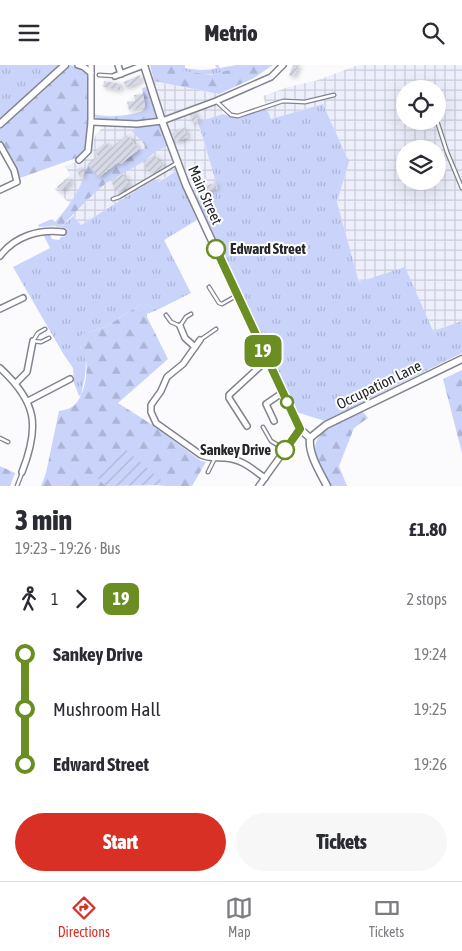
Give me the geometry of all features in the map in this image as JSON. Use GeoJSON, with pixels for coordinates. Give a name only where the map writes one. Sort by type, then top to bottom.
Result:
{"type":"FeatureCollection","features":[{"type":"Feature","properties":{"kind":"street"},"geometry":{"type":"LineString","coordinates":[[0,125],[65,65]]}},
{"type":"Feature","properties":{"kind":"street"},"geometry":{"type":"LineString","coordinates":[[78,65],[84,67],[90,73]]}},
{"type":"Feature","properties":{"kind":"street"},"geometry":{"type":"LineString","coordinates":[[79,160],[88,151],[91,122],[91,65]]}},
{"type":"Feature","properties":{"kind":"street"},"geometry":{"type":"LineString","coordinates":[[118,65],[121,74]]}},
{"type":"Feature","properties":{"kind":"street"},"geometry":{"type":"LineString","coordinates":[[115,76],[144,65]]}},
{"type":"Feature","properties":{"kind":"street","name":"Main Street"},"geometry":{"type":"LineString","coordinates":[[144,65],[177,163],[282,393],[300,429],[310,437]]}},
{"type":"Feature","properties":{"kind":"street"},"geometry":{"type":"LineString","coordinates":[[91,122],[137,124],[162,121],[216,101],[271,77],[283,65]]}},
{"type":"Feature","properties":{"kind":"street"},"geometry":{"type":"LineString","coordinates":[[0,145],[14,170],[17,182],[0,191]]}},
{"type":"Feature","properties":{"kind":"street"},"geometry":{"type":"LineString","coordinates":[[0,256],[9,247],[27,235],[43,231],[63,232]]}},
{"type":"Feature","properties":{"kind":"street"},"geometry":{"type":"LineString","coordinates":[[0,309],[23,297]]}},
{"type":"Feature","properties":{"kind":"street"},"geometry":{"type":"LineString","coordinates":[[180,326],[185,338],[195,347]]}},
{"type":"Feature","properties":{"kind":"street"},"geometry":{"type":"LineString","coordinates":[[16,383],[27,372],[34,341]]}},
{"type":"Feature","properties":{"kind":"street"},"geometry":{"type":"LineString","coordinates":[[200,341],[182,364],[167,377],[161,391],[151,405],[151,412],[156,423],[207,458],[239,460],[265,478]]}},
{"type":"Feature","properties":{"kind":"street","name":"Occupation Lane"},"geometry":{"type":"LineString","coordinates":[[310,437],[326,425],[462,359]]}},
{"type":"Feature","properties":{"kind":"street"},"geometry":{"type":"LineString","coordinates":[[247,426],[229,398],[229,395],[267,360]]}},
{"type":"Feature","properties":{"kind":"street"},"geometry":{"type":"LineString","coordinates":[[0,368],[16,383],[28,401],[32,414],[33,435],[22,472]]}},
{"type":"Feature","properties":{"kind":"street"},"geometry":{"type":"LineString","coordinates":[[28,401],[59,389],[70,379]]}},
{"type":"Feature","properties":{"kind":"street"},"geometry":{"type":"LineString","coordinates":[[274,421],[266,404],[282,393]]}},
{"type":"Feature","properties":{"kind":"street"},"geometry":{"type":"LineString","coordinates":[[259,486],[300,429]]}},
{"type":"Feature","properties":{"kind":"street"},"geometry":{"type":"LineString","coordinates":[[310,437],[311,453],[327,486]]}},
{"type":"Feature","properties":{"kind":"street"},"geometry":{"type":"LineString","coordinates":[[25,465],[31,467]]}},
{"type":"Feature","properties":{"kind":"lane"},"geometry":{"type":"LineString","coordinates":[[99,75],[115,76]]}},
{"type":"Feature","properties":{"kind":"lane"},"geometry":{"type":"LineString","coordinates":[[216,101],[231,115],[238,116],[283,101],[305,102],[334,95]]}},
{"type":"Feature","properties":{"kind":"lane"},"geometry":{"type":"LineString","coordinates":[[440,130],[462,188]]}},
{"type":"Feature","properties":{"kind":"lane"},"geometry":{"type":"LineString","coordinates":[[113,199],[177,163]]}},
{"type":"Feature","properties":{"kind":"lane"},"geometry":{"type":"LineString","coordinates":[[209,287],[219,303],[222,304],[238,296]]}},
{"type":"Feature","properties":{"kind":"lane"},"geometry":{"type":"LineString","coordinates":[[166,315],[169,320],[180,326],[186,317],[191,314]]}},
{"type":"Feature","properties":{"kind":"lane"},"geometry":{"type":"LineString","coordinates":[[45,329],[38,333],[34,341],[41,342],[49,338]]}},
{"type":"Feature","properties":{"kind":"lane"},"geometry":{"type":"LineString","coordinates":[[200,341],[216,329]]}},
{"type":"Feature","properties":{"kind":"lane"},"geometry":{"type":"LineString","coordinates":[[263,427],[272,441],[285,450]]}},
{"type":"Feature","properties":{"kind":"lane"},"geometry":{"type":"LineString","coordinates":[[0,437],[8,442]]}},
{"type":"Feature","properties":{"kind":"lane"},"geometry":{"type":"LineString","coordinates":[[208,472],[215,458]]}},
{"type":"Feature","properties":{"kind":"lane"},"geometry":{"type":"LineString","coordinates":[[17,486],[22,472]]}},
{"type":"Feature","properties":{"kind":"shaded area"},"geometry":{"type":"Polygon","coordinates":[[[358,65],[462,65],[462,321],[433,331],[359,282],[337,202],[349,162],[323,104],[271,119],[263,96],[288,87],[315,81],[358,65]]]}},
{"type":"Feature","properties":{"kind":"shaded area"},"geometry":{"type":"Polygon","coordinates":[[[154,81],[219,94],[223,114],[198,123],[218,189],[196,196],[175,145],[154,81]]]}},
{"type":"Feature","properties":{"kind":"shaded area"},"geometry":{"type":"Polygon","coordinates":[[[157,118],[176,171],[158,182],[156,179],[81,225],[71,213],[71,205],[55,189],[70,175],[65,166],[87,158],[96,134],[103,127],[103,121],[134,121],[157,118]]]}},
{"type":"Feature","properties":{"kind":"green space"},"geometry":{"type":"Polygon","coordinates":[[[0,65],[60,65],[0,119],[0,65]]]}},
{"type":"Feature","properties":{"kind":"green space"},"geometry":{"type":"Polygon","coordinates":[[[70,65],[82,69],[88,74],[89,105],[86,148],[79,157],[20,178],[0,140],[0,128],[70,65]]]}},
{"type":"Feature","properties":{"kind":"green space"},"geometry":{"type":"Polygon","coordinates":[[[150,65],[173,65],[183,71],[210,75],[250,65],[273,65],[254,78],[219,94],[154,81],[150,65]]]}},
{"type":"Feature","properties":{"kind":"green space"},"geometry":{"type":"Polygon","coordinates":[[[173,65],[185,65],[185,68],[209,70],[217,68],[215,65],[218,65],[220,68],[250,65],[221,73],[200,75],[181,70],[173,65]]]}},
{"type":"Feature","properties":{"kind":"green space"},"geometry":{"type":"Polygon","coordinates":[[[147,87],[157,118],[116,122],[100,120],[95,117],[94,114],[118,116],[142,111],[145,107],[142,88],[147,87]]]}},
{"type":"Feature","properties":{"kind":"green space"},"geometry":{"type":"Polygon","coordinates":[[[323,104],[349,162],[337,202],[359,282],[405,267],[433,331],[462,321],[462,353],[325,421],[296,412],[196,196],[218,189],[198,122],[223,114],[240,116],[267,108],[271,119],[323,104]]]}},
{"type":"Feature","properties":{"kind":"green space"},"geometry":{"type":"Polygon","coordinates":[[[158,122],[167,146],[106,183],[61,227],[55,222],[75,195],[88,164],[99,177],[129,156],[145,149],[145,145],[132,131],[140,125],[158,122]]]}},
{"type":"Feature","properties":{"kind":"green space"},"geometry":{"type":"Polygon","coordinates":[[[176,171],[197,220],[164,240],[191,293],[157,310],[146,304],[141,304],[107,326],[81,335],[80,347],[85,354],[86,362],[85,376],[81,395],[79,396],[74,383],[73,368],[13,267],[50,248],[43,234],[50,235],[52,239],[59,240],[61,237],[66,236],[67,229],[55,226],[39,227],[38,225],[52,219],[61,227],[73,216],[81,225],[155,179],[159,182],[176,171]]]}},
{"type":"Feature","properties":{"kind":"green space"},"geometry":{"type":"Polygon","coordinates":[[[141,304],[146,304],[157,310],[147,314],[147,317],[168,359],[118,403],[151,424],[201,461],[206,462],[192,486],[166,486],[97,477],[106,486],[41,486],[46,473],[59,411],[75,404],[80,398],[84,387],[87,368],[85,356],[78,342],[81,335],[107,326],[141,304]]]}},
{"type":"Feature","properties":{"kind":"green space"},"geometry":{"type":"Polygon","coordinates":[[[462,370],[462,453],[443,379],[462,370]]]}},
{"type":"Feature","properties":{"kind":"green space"},"geometry":{"type":"Polygon","coordinates":[[[363,412],[368,418],[354,428],[339,466],[347,486],[331,486],[316,453],[315,445],[318,438],[331,427],[363,412]]]}},
{"type":"Feature","properties":{"kind":"green space"},"geometry":{"type":"Polygon","coordinates":[[[126,450],[167,485],[106,486],[96,477],[126,450]]]}},
{"type":"Feature","properties":{"kind":"green space"},"geometry":{"type":"Polygon","coordinates":[[[0,466],[15,473],[10,486],[0,486],[0,466]]]}},
{"type":"Feature","properties":{"kind":"building"},"geometry":{"type":"Polygon","coordinates":[[[293,65],[299,65],[293,77],[289,75],[293,65]]]}},
{"type":"Feature","properties":{"kind":"building"},"geometry":{"type":"Polygon","coordinates":[[[140,75],[141,81],[126,88],[124,82],[140,75]]]}},
{"type":"Feature","properties":{"kind":"building"},"geometry":{"type":"Polygon","coordinates":[[[104,81],[121,84],[120,90],[103,87],[104,81]]]}},
{"type":"Feature","properties":{"kind":"building"},"geometry":{"type":"Polygon","coordinates":[[[143,94],[145,107],[129,110],[127,102],[135,101],[134,95],[143,94]]]}},
{"type":"Feature","properties":{"kind":"building"},"geometry":{"type":"Polygon","coordinates":[[[194,111],[198,121],[193,123],[189,112],[194,111]]]}},
{"type":"Feature","properties":{"kind":"building"},"geometry":{"type":"Polygon","coordinates":[[[184,128],[188,137],[176,142],[172,133],[184,128]]]}},
{"type":"Feature","properties":{"kind":"building"},"geometry":{"type":"Polygon","coordinates":[[[127,135],[139,149],[121,164],[118,162],[99,177],[88,164],[98,156],[94,152],[106,142],[111,148],[127,135]]]}},
{"type":"Feature","properties":{"kind":"building"},"geometry":{"type":"Polygon","coordinates":[[[154,155],[164,168],[153,174],[150,169],[147,170],[143,162],[154,155]]]}},
{"type":"Feature","properties":{"kind":"building"},"geometry":{"type":"Polygon","coordinates":[[[82,167],[84,173],[80,178],[77,169],[82,167]]]}},
{"type":"Feature","properties":{"kind":"building"},"geometry":{"type":"Polygon","coordinates":[[[123,174],[130,185],[119,193],[111,182],[123,174]]]}},
{"type":"Feature","properties":{"kind":"building"},"geometry":{"type":"Polygon","coordinates":[[[68,178],[71,183],[60,191],[57,187],[68,178]]]}},
{"type":"Feature","properties":{"kind":"building"},"geometry":{"type":"Polygon","coordinates":[[[215,183],[217,188],[199,193],[198,188],[215,183]]]}},
{"type":"Feature","properties":{"kind":"bus line","name":"19"},"geometry":{"type":"LineString","coordinates":[[216,249],[300,429],[285,450]]}},
{"type":"Feature","properties":{"kind":"place","name":"Edward Street"},"geometry":{"type":"Point","coordinates":[216,249]}},
{"type":"Feature","properties":{"kind":"place","name":"Sankey Drive"},"geometry":{"type":"Point","coordinates":[285,450]}}]}
